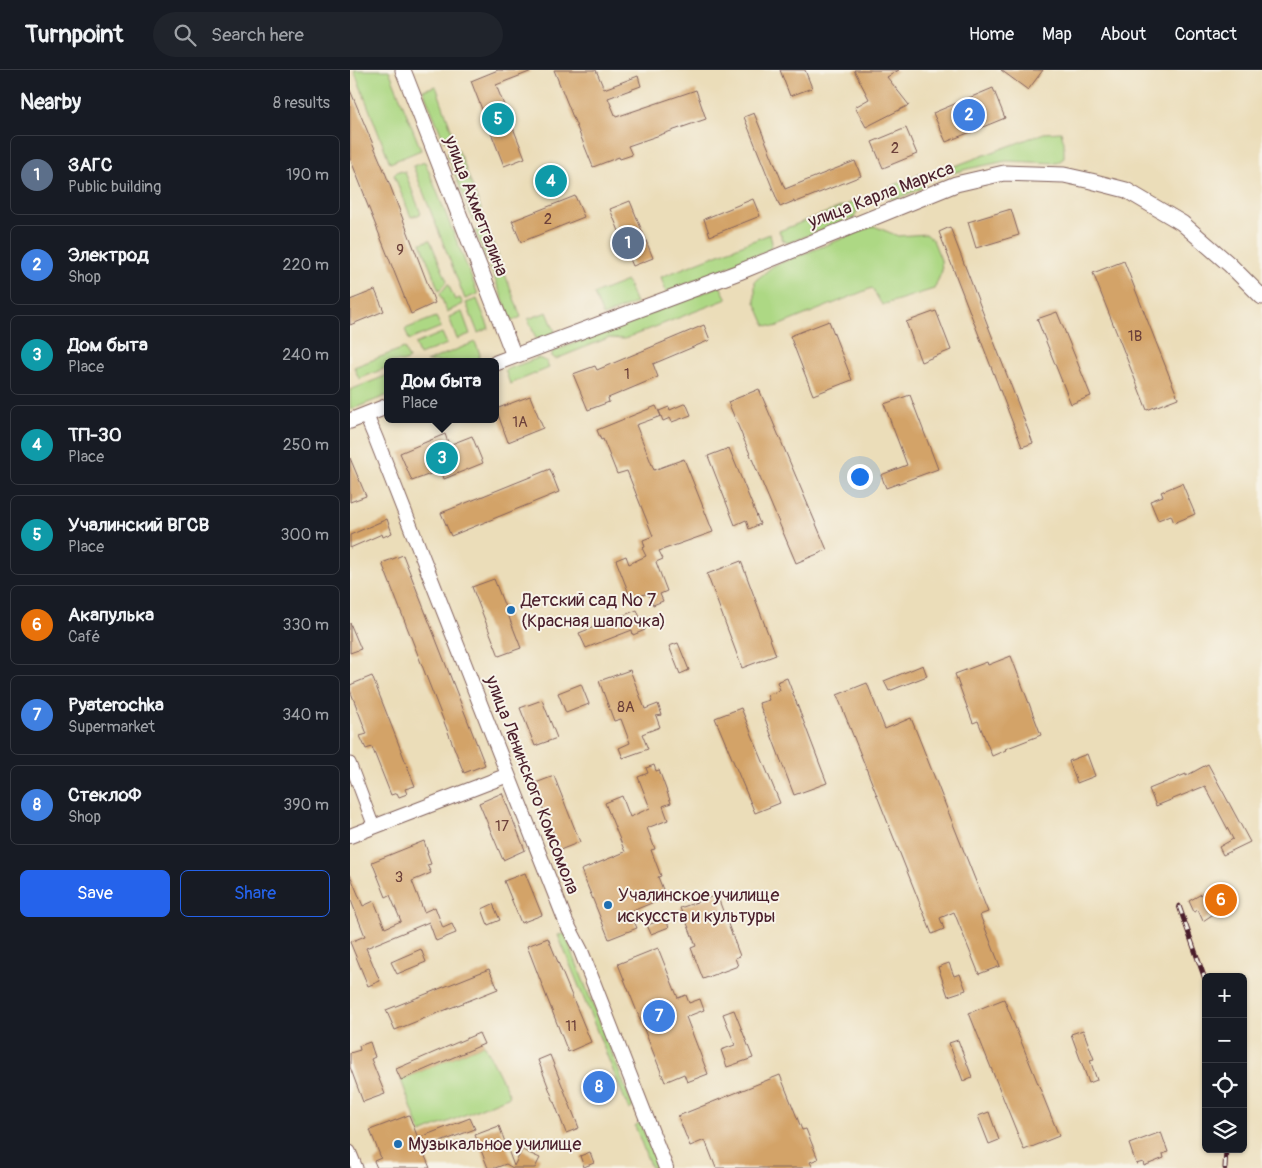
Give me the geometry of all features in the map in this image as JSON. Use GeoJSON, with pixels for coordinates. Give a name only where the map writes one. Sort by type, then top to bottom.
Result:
{"type":"FeatureCollection","features":[{"type":"Feature","properties":{"kind":"main road","name":"улица Ахметгалина"},"geometry":{"type":"LineString","coordinates":[[402,70],[514,356]]}},
{"type":"Feature","properties":{"kind":"main road","name":"улица Карла Маркса"},"geometry":{"type":"LineString","coordinates":[[499,362],[739,272],[956,184],[1004,173],[1064,175],[1126,190],[1182,223],[1229,264],[1262,297]]}},
{"type":"Feature","properties":{"kind":"main road"},"geometry":{"type":"LineString","coordinates":[[350,421],[384,407]]}},
{"type":"Feature","properties":{"kind":"street","name":"улица Ленинского Комсомола"},"geometry":{"type":"LineString","coordinates":[[366,414],[566,922],[581,951],[666,1168]]}},
{"type":"Feature","properties":{"kind":"street"},"geometry":{"type":"LineString","coordinates":[[350,763],[374,827]]}},
{"type":"Feature","properties":{"kind":"street"},"geometry":{"type":"LineString","coordinates":[[350,836],[508,775]]}},
{"type":"Feature","properties":{"kind":"street"},"geometry":{"type":"LineString","coordinates":[[350,1151],[357,1168]]}},
{"type":"Feature","properties":{"kind":"green space"},"geometry":{"type":"Polygon","coordinates":[[[354,70],[389,70],[421,150],[390,163],[354,70]]]}},
{"type":"Feature","properties":{"kind":"green space"},"geometry":{"type":"Polygon","coordinates":[[[436,86],[454,137],[444,141],[423,90],[436,86]]]}},
{"type":"Feature","properties":{"kind":"green space"},"geometry":{"type":"Polygon","coordinates":[[[1061,132],[1064,142],[1064,158],[1057,163],[1006,161],[945,175],[944,170],[1044,133],[1061,132]]]}},
{"type":"Feature","properties":{"kind":"green space"},"geometry":{"type":"Polygon","coordinates":[[[458,149],[484,217],[473,221],[447,154],[458,149]]]}},
{"type":"Feature","properties":{"kind":"green space"},"geometry":{"type":"Polygon","coordinates":[[[425,162],[478,294],[465,299],[413,166],[425,162]]]}},
{"type":"Feature","properties":{"kind":"green space"},"geometry":{"type":"Polygon","coordinates":[[[398,171],[405,172],[421,214],[411,217],[394,175],[398,171]]]}},
{"type":"Feature","properties":{"kind":"green space"},"geometry":{"type":"Polygon","coordinates":[[[923,173],[926,181],[924,187],[894,200],[888,196],[885,189],[923,173]]]}},
{"type":"Feature","properties":{"kind":"green space"},"geometry":{"type":"Polygon","coordinates":[[[856,201],[857,211],[854,218],[788,243],[783,240],[779,231],[856,201]]]}},
{"type":"Feature","properties":{"kind":"green space"},"geometry":{"type":"Polygon","coordinates":[[[487,226],[521,317],[512,321],[475,231],[487,226]]]}},
{"type":"Feature","properties":{"kind":"green space"},"geometry":{"type":"Polygon","coordinates":[[[874,226],[898,236],[926,234],[933,240],[941,260],[942,271],[934,289],[882,305],[872,288],[775,327],[765,325],[755,302],[755,281],[773,266],[874,226]]]}},
{"type":"Feature","properties":{"kind":"green space"},"geometry":{"type":"Polygon","coordinates":[[[770,234],[772,243],[769,250],[666,292],[661,277],[770,234]]]}},
{"type":"Feature","properties":{"kind":"green space"},"geometry":{"type":"Polygon","coordinates":[[[430,240],[447,281],[439,291],[421,243],[430,240]]]}},
{"type":"Feature","properties":{"kind":"green space"},"geometry":{"type":"Polygon","coordinates":[[[627,281],[636,303],[603,316],[594,294],[627,281]]]}},
{"type":"Feature","properties":{"kind":"green space"},"geometry":{"type":"Polygon","coordinates":[[[448,284],[455,300],[460,298],[463,304],[447,312],[440,294],[448,284]]]}},
{"type":"Feature","properties":{"kind":"green space"},"geometry":{"type":"Polygon","coordinates":[[[720,286],[727,299],[624,339],[608,338],[556,359],[552,357],[552,352],[720,286]]]}},
{"type":"Feature","properties":{"kind":"green space"},"geometry":{"type":"Polygon","coordinates":[[[477,299],[489,328],[478,333],[466,303],[477,299]]]}},
{"type":"Feature","properties":{"kind":"green space"},"geometry":{"type":"Polygon","coordinates":[[[462,312],[470,334],[457,339],[449,317],[462,312]]]}},
{"type":"Feature","properties":{"kind":"green space"},"geometry":{"type":"Polygon","coordinates":[[[547,312],[556,334],[537,341],[528,319],[547,312]]]}},
{"type":"Feature","properties":{"kind":"green space"},"geometry":{"type":"Polygon","coordinates":[[[436,317],[441,327],[409,340],[405,329],[436,317]]]}},
{"type":"Feature","properties":{"kind":"green space"},"geometry":{"type":"Polygon","coordinates":[[[442,333],[447,344],[419,355],[415,344],[442,333]]]}},
{"type":"Feature","properties":{"kind":"green space"},"geometry":{"type":"Polygon","coordinates":[[[475,342],[480,354],[479,358],[436,358],[475,342]]]}},
{"type":"Feature","properties":{"kind":"green space"},"geometry":{"type":"Polygon","coordinates":[[[404,348],[409,358],[384,358],[384,369],[359,379],[354,367],[404,348]]]}},
{"type":"Feature","properties":{"kind":"green space"},"geometry":{"type":"Polygon","coordinates":[[[538,358],[546,361],[549,368],[510,384],[505,370],[538,358]]]}},
{"type":"Feature","properties":{"kind":"green space"},"geometry":{"type":"Polygon","coordinates":[[[384,377],[384,397],[350,410],[350,390],[384,377]]]}},
{"type":"Feature","properties":{"kind":"green space"},"geometry":{"type":"Polygon","coordinates":[[[565,934],[633,1107],[629,1110],[558,935],[565,934]]]}},
{"type":"Feature","properties":{"kind":"green space"},"geometry":{"type":"Polygon","coordinates":[[[484,1044],[510,1096],[421,1133],[401,1080],[484,1044]]]}},
{"type":"Feature","properties":{"kind":"green space"},"geometry":{"type":"Polygon","coordinates":[[[640,1122],[658,1168],[651,1168],[635,1126],[640,1122]]]}},
{"type":"Feature","properties":{"kind":"building"},"geometry":{"type":"Polygon","coordinates":[[[498,70],[532,71],[496,85],[525,158],[504,166],[471,81],[498,70]]]}},
{"type":"Feature","properties":{"kind":"building"},"geometry":{"type":"Polygon","coordinates":[[[554,70],[596,70],[604,89],[638,76],[641,86],[608,98],[616,117],[696,90],[706,119],[628,146],[632,155],[620,159],[619,157],[593,167],[554,70]]]}},
{"type":"Feature","properties":{"kind":"building"},"geometry":{"type":"Polygon","coordinates":[[[780,70],[805,70],[812,88],[790,96],[780,70]]]}},
{"type":"Feature","properties":{"kind":"building"},"geometry":{"type":"Polygon","coordinates":[[[854,70],[899,70],[887,77],[909,105],[866,127],[855,107],[869,99],[854,70]]]}},
{"type":"Feature","properties":{"kind":"building"},"geometry":{"type":"Polygon","coordinates":[[[1001,70],[1043,70],[1028,90],[1001,70]]]}},
{"type":"Feature","properties":{"kind":"building"},"geometry":{"type":"Polygon","coordinates":[[[993,88],[1005,118],[946,142],[933,113],[993,88]]]}},
{"type":"Feature","properties":{"kind":"building"},"geometry":{"type":"Polygon","coordinates":[[[350,90],[386,175],[435,303],[411,314],[350,158],[350,90]]]}},
{"type":"Feature","properties":{"kind":"building"},"geometry":{"type":"Polygon","coordinates":[[[754,113],[785,189],[855,161],[861,176],[780,207],[744,117],[754,113]]]}},
{"type":"Feature","properties":{"kind":"building"},"geometry":{"type":"Polygon","coordinates":[[[906,128],[917,154],[883,168],[872,142],[906,128]]]}},
{"type":"Feature","properties":{"kind":"building"},"geometry":{"type":"Polygon","coordinates":[[[575,196],[584,217],[521,242],[512,221],[575,196]]]}},
{"type":"Feature","properties":{"kind":"building"},"geometry":{"type":"Polygon","coordinates":[[[753,199],[760,216],[710,236],[704,219],[753,199]]]}},
{"type":"Feature","properties":{"kind":"building"},"geometry":{"type":"Polygon","coordinates":[[[630,201],[653,258],[633,266],[626,250],[621,252],[618,243],[623,241],[610,209],[630,201]]]}},
{"type":"Feature","properties":{"kind":"building"},"geometry":{"type":"Polygon","coordinates":[[[1011,209],[1019,235],[976,248],[968,222],[1011,209]]]}},
{"type":"Feature","properties":{"kind":"building"},"geometry":{"type":"Polygon","coordinates":[[[950,227],[1033,443],[1022,447],[939,232],[950,227]]]}},
{"type":"Feature","properties":{"kind":"building"},"geometry":{"type":"Polygon","coordinates":[[[1124,261],[1178,398],[1147,410],[1093,273],[1124,261]]]}},
{"type":"Feature","properties":{"kind":"building"},"geometry":{"type":"Polygon","coordinates":[[[375,290],[384,311],[350,325],[350,300],[375,290]]]}},
{"type":"Feature","properties":{"kind":"building"},"geometry":{"type":"Polygon","coordinates":[[[936,311],[951,350],[921,362],[906,322],[936,311]]]}},
{"type":"Feature","properties":{"kind":"building"},"geometry":{"type":"Polygon","coordinates":[[[1057,312],[1091,396],[1071,404],[1037,319],[1057,312]]]}},
{"type":"Feature","properties":{"kind":"building"},"geometry":{"type":"Polygon","coordinates":[[[829,321],[852,380],[813,395],[790,336],[829,321]]]}},
{"type":"Feature","properties":{"kind":"building"},"geometry":{"type":"Polygon","coordinates":[[[704,325],[710,340],[653,364],[658,377],[608,398],[609,402],[588,410],[573,374],[595,366],[597,370],[704,325]]]}},
{"type":"Feature","properties":{"kind":"building"},"geometry":{"type":"Polygon","coordinates":[[[759,389],[827,550],[796,563],[728,402],[759,389]]]}},
{"type":"Feature","properties":{"kind":"building"},"geometry":{"type":"Polygon","coordinates":[[[910,395],[938,469],[886,488],[881,475],[907,465],[884,404],[910,395]]]}},
{"type":"Feature","properties":{"kind":"building"},"geometry":{"type":"Polygon","coordinates":[[[530,396],[543,428],[508,442],[499,417],[499,408],[530,396]]]}},
{"type":"Feature","properties":{"kind":"building"},"geometry":{"type":"Polygon","coordinates":[[[686,403],[691,415],[672,422],[670,418],[663,421],[659,411],[669,407],[670,410],[686,403]]]}},
{"type":"Feature","properties":{"kind":"building"},"geometry":{"type":"Polygon","coordinates":[[[656,406],[661,416],[636,425],[654,470],[684,459],[713,532],[659,551],[663,559],[656,562],[667,591],[660,594],[663,601],[653,605],[648,593],[631,599],[616,560],[626,556],[629,564],[646,556],[642,548],[645,547],[643,540],[653,536],[627,471],[617,474],[603,439],[601,440],[597,430],[656,406]]]}},
{"type":"Feature","properties":{"kind":"building"},"geometry":{"type":"Polygon","coordinates":[[[445,434],[449,445],[472,436],[483,463],[444,479],[441,470],[412,481],[400,453],[445,434]]]}},
{"type":"Feature","properties":{"kind":"building"},"geometry":{"type":"Polygon","coordinates":[[[729,448],[760,524],[749,529],[746,520],[735,525],[708,456],[729,448]]]}},
{"type":"Feature","properties":{"kind":"building"},"geometry":{"type":"Polygon","coordinates":[[[350,458],[366,496],[350,502],[350,458]]]}},
{"type":"Feature","properties":{"kind":"building"},"geometry":{"type":"Polygon","coordinates":[[[550,469],[559,492],[451,536],[441,513],[550,469]]]}},
{"type":"Feature","properties":{"kind":"building"},"geometry":{"type":"Polygon","coordinates":[[[1182,483],[1195,514],[1174,523],[1171,515],[1158,520],[1150,501],[1163,496],[1161,492],[1182,483]]]}},
{"type":"Feature","properties":{"kind":"building"},"geometry":{"type":"Polygon","coordinates":[[[387,519],[392,533],[383,537],[382,534],[350,548],[350,535],[387,519]]]}},
{"type":"Feature","properties":{"kind":"building"},"geometry":{"type":"Polygon","coordinates":[[[403,555],[485,765],[464,773],[382,563],[403,555]]]}},
{"type":"Feature","properties":{"kind":"building"},"geometry":{"type":"Polygon","coordinates":[[[741,561],[776,655],[742,668],[707,574],[741,561]]]}},
{"type":"Feature","properties":{"kind":"building"},"geometry":{"type":"Polygon","coordinates":[[[494,579],[521,648],[499,656],[472,587],[494,579]]]}},
{"type":"Feature","properties":{"kind":"building"},"geometry":{"type":"Polygon","coordinates":[[[637,610],[645,630],[633,635],[632,630],[586,648],[579,633],[637,610]]]}},
{"type":"Feature","properties":{"kind":"building"},"geometry":{"type":"Polygon","coordinates":[[[350,623],[361,649],[350,653],[350,623]]]}},
{"type":"Feature","properties":{"kind":"building"},"geometry":{"type":"Polygon","coordinates":[[[678,643],[689,670],[680,674],[669,646],[678,643]]]}},
{"type":"Feature","properties":{"kind":"building"},"geometry":{"type":"Polygon","coordinates":[[[1011,656],[1041,735],[992,756],[978,721],[973,723],[955,674],[987,662],[988,665],[1011,656]]]}},
{"type":"Feature","properties":{"kind":"building"},"geometry":{"type":"Polygon","coordinates":[[[923,665],[927,676],[889,691],[884,681],[923,665]]]}},
{"type":"Feature","properties":{"kind":"building"},"geometry":{"type":"Polygon","coordinates":[[[630,670],[645,709],[658,704],[662,715],[656,716],[660,727],[642,734],[648,749],[623,758],[619,748],[630,743],[621,719],[614,721],[599,681],[630,670]]]}},
{"type":"Feature","properties":{"kind":"building"},"geometry":{"type":"Polygon","coordinates":[[[372,676],[415,786],[405,789],[407,794],[399,797],[397,793],[391,795],[372,747],[366,749],[360,736],[367,734],[350,690],[350,685],[372,676]]]}},
{"type":"Feature","properties":{"kind":"building"},"geometry":{"type":"Polygon","coordinates":[[[787,678],[827,783],[794,795],[759,703],[769,700],[767,695],[780,690],[777,682],[787,678]]]}},
{"type":"Feature","properties":{"kind":"building"},"geometry":{"type":"Polygon","coordinates":[[[867,683],[885,729],[911,718],[988,912],[980,915],[1000,966],[979,974],[954,912],[940,918],[944,929],[932,934],[837,695],[867,683]]]}},
{"type":"Feature","properties":{"kind":"building"},"geometry":{"type":"Polygon","coordinates":[[[581,684],[589,704],[566,713],[558,693],[581,684]]]}},
{"type":"Feature","properties":{"kind":"building"},"geometry":{"type":"Polygon","coordinates":[[[542,700],[557,738],[535,746],[520,708],[542,700]]]}},
{"type":"Feature","properties":{"kind":"building"},"geometry":{"type":"Polygon","coordinates":[[[741,708],[780,803],[755,813],[715,718],[741,708]]]}},
{"type":"Feature","properties":{"kind":"building"},"geometry":{"type":"Polygon","coordinates":[[[1087,754],[1095,776],[1077,783],[1069,761],[1087,754]]]}},
{"type":"Feature","properties":{"kind":"building"},"geometry":{"type":"Polygon","coordinates":[[[1208,764],[1250,842],[1223,855],[1219,847],[1233,839],[1205,786],[1156,806],[1149,789],[1186,774],[1186,776],[1208,764]]]}},
{"type":"Feature","properties":{"kind":"building"},"geometry":{"type":"Polygon","coordinates":[[[654,765],[656,771],[659,770],[671,803],[663,806],[668,820],[647,828],[655,849],[651,850],[661,876],[658,877],[666,897],[630,912],[637,928],[609,939],[581,870],[625,852],[605,803],[622,796],[630,817],[650,808],[638,777],[648,773],[646,768],[654,765]]]}},
{"type":"Feature","properties":{"kind":"building"},"geometry":{"type":"Polygon","coordinates":[[[554,776],[580,842],[560,850],[533,784],[554,776]]]}},
{"type":"Feature","properties":{"kind":"building"},"geometry":{"type":"Polygon","coordinates":[[[502,793],[525,850],[503,860],[479,803],[502,793]]]}},
{"type":"Feature","properties":{"kind":"building"},"geometry":{"type":"Polygon","coordinates":[[[424,841],[431,864],[427,865],[431,873],[412,881],[424,912],[435,907],[443,928],[452,924],[456,933],[436,941],[429,922],[366,948],[380,981],[368,986],[350,942],[365,936],[350,898],[350,875],[363,906],[374,901],[385,928],[401,921],[390,895],[386,897],[372,862],[424,841]]]}},
{"type":"Feature","properties":{"kind":"building"},"geometry":{"type":"Polygon","coordinates":[[[525,873],[542,915],[521,923],[504,881],[525,873]]]}},
{"type":"Feature","properties":{"kind":"building"},"geometry":{"type":"Polygon","coordinates":[[[1226,884],[1236,905],[1216,916],[1215,913],[1203,921],[1198,910],[1194,912],[1189,901],[1226,884]]]}},
{"type":"Feature","properties":{"kind":"building"},"geometry":{"type":"Polygon","coordinates":[[[717,895],[740,956],[735,958],[738,966],[703,979],[691,948],[696,946],[680,908],[717,895]]]}},
{"type":"Feature","properties":{"kind":"building"},"geometry":{"type":"Polygon","coordinates":[[[493,904],[500,920],[488,925],[482,909],[493,904]]]}},
{"type":"Feature","properties":{"kind":"building"},"geometry":{"type":"Polygon","coordinates":[[[666,919],[669,927],[651,934],[647,925],[666,919]]]}},
{"type":"Feature","properties":{"kind":"building"},"geometry":{"type":"Polygon","coordinates":[[[548,938],[591,1042],[568,1052],[527,946],[548,938]]]}},
{"type":"Feature","properties":{"kind":"building"},"geometry":{"type":"Polygon","coordinates":[[[658,948],[678,998],[686,995],[689,1003],[700,999],[704,1010],[686,1017],[708,1074],[687,1082],[684,1074],[665,1082],[618,964],[658,948]]]}},
{"type":"Feature","properties":{"kind":"building"},"geometry":{"type":"Polygon","coordinates":[[[421,949],[426,962],[397,974],[391,962],[421,949]]]}},
{"type":"Feature","properties":{"kind":"building"},"geometry":{"type":"Polygon","coordinates":[[[949,963],[954,976],[960,974],[966,990],[948,996],[938,967],[949,963]]]}},
{"type":"Feature","properties":{"kind":"building"},"geometry":{"type":"Polygon","coordinates":[[[489,969],[498,989],[395,1030],[386,1010],[489,969]]]}},
{"type":"Feature","properties":{"kind":"building"},"geometry":{"type":"Polygon","coordinates":[[[1004,999],[1059,1136],[1024,1150],[969,1013],[1004,999]]]}},
{"type":"Feature","properties":{"kind":"building"},"geometry":{"type":"Polygon","coordinates":[[[734,1010],[753,1058],[727,1067],[721,1050],[735,1045],[723,1014],[734,1010]]]}},
{"type":"Feature","properties":{"kind":"building"},"geometry":{"type":"Polygon","coordinates":[[[1083,1030],[1094,1059],[1090,1060],[1097,1080],[1089,1083],[1071,1034],[1083,1030]]]}},
{"type":"Feature","properties":{"kind":"building"},"geometry":{"type":"Polygon","coordinates":[[[479,1033],[484,1044],[401,1080],[396,1069],[479,1033]]]}},
{"type":"Feature","properties":{"kind":"building"},"geometry":{"type":"Polygon","coordinates":[[[958,1040],[972,1077],[963,1081],[949,1043],[958,1040]]]}},
{"type":"Feature","properties":{"kind":"building"},"geometry":{"type":"Polygon","coordinates":[[[370,1042],[375,1057],[371,1059],[385,1094],[363,1102],[350,1067],[350,1053],[360,1050],[359,1046],[370,1042]]]}},
{"type":"Feature","properties":{"kind":"building"},"geometry":{"type":"Polygon","coordinates":[[[550,1055],[579,1128],[566,1133],[538,1060],[550,1055]]]}},
{"type":"Feature","properties":{"kind":"building"},"geometry":{"type":"Polygon","coordinates":[[[603,1075],[610,1093],[594,1099],[587,1081],[603,1075]]]}},
{"type":"Feature","properties":{"kind":"building"},"geometry":{"type":"Polygon","coordinates":[[[780,1075],[802,1130],[806,1129],[818,1159],[810,1162],[813,1168],[716,1168],[705,1140],[690,1146],[678,1116],[780,1075]]]}},
{"type":"Feature","properties":{"kind":"building"},"geometry":{"type":"Polygon","coordinates":[[[989,1112],[999,1140],[989,1144],[978,1116],[989,1112]]]}},
{"type":"Feature","properties":{"kind":"building","name":"Музыкальное училище"},"geometry":{"type":"Polygon","coordinates":[[[409,1115],[418,1138],[470,1118],[475,1129],[422,1149],[430,1168],[377,1168],[374,1161],[381,1158],[370,1130],[409,1115]]]}},
{"type":"Feature","properties":{"kind":"building"},"geometry":{"type":"Polygon","coordinates":[[[499,1126],[514,1166],[522,1150],[540,1158],[535,1168],[513,1168],[506,1164],[495,1168],[488,1168],[475,1135],[499,1126]]]}},
{"type":"Feature","properties":{"kind":"building"},"geometry":{"type":"Polygon","coordinates":[[[1161,1132],[1168,1152],[1163,1154],[1164,1158],[1144,1166],[1143,1162],[1136,1164],[1129,1144],[1161,1132]]]}},
{"type":"Feature","properties":{"kind":"building"},"geometry":{"type":"Polygon","coordinates":[[[590,1152],[594,1163],[584,1167],[580,1156],[590,1152]]]}},
{"type":"Feature","properties":{"kind":"railway"},"geometry":{"type":"LineString","coordinates":[[1179,906],[1203,973]]}},
{"type":"Feature","properties":{"kind":"railway"},"geometry":{"type":"LineString","coordinates":[[1225,1168],[1226,1153]]}},
{"type":"Feature","properties":{"kind":"place","name":"Электрод"},"geometry":{"type":"Point","coordinates":[969,115]}},
{"type":"Feature","properties":{"kind":"place","name":"Учалинский ВГСВ"},"geometry":{"type":"Point","coordinates":[498,119]}},
{"type":"Feature","properties":{"kind":"place","name":"ТП-30"},"geometry":{"type":"Point","coordinates":[551,181]}},
{"type":"Feature","properties":{"kind":"place","name":"ЗАГС"},"geometry":{"type":"Point","coordinates":[628,243]}},
{"type":"Feature","properties":{"kind":"place","name":"Дом быта"},"geometry":{"type":"Point","coordinates":[442,458]}},
{"type":"Feature","properties":{"kind":"place","name":"Детский сад № 7 (Красная шапочка)"},"geometry":{"type":"Point","coordinates":[511,610]}},
{"type":"Feature","properties":{"kind":"place","name":"Акапулька"},"geometry":{"type":"Point","coordinates":[1221,900]}},
{"type":"Feature","properties":{"kind":"place","name":"Учалинское училище искусств и культуры"},"geometry":{"type":"Point","coordinates":[608,905]}},
{"type":"Feature","properties":{"kind":"place","name":"Pyaterochka"},"geometry":{"type":"Point","coordinates":[659,1016]}},
{"type":"Feature","properties":{"kind":"place","name":"СтеклоФ"},"geometry":{"type":"Point","coordinates":[599,1087]}},
{"type":"Feature","properties":{"kind":"place","name":"Музыкальное училище"},"geometry":{"type":"Point","coordinates":[398,1144]}}]}
